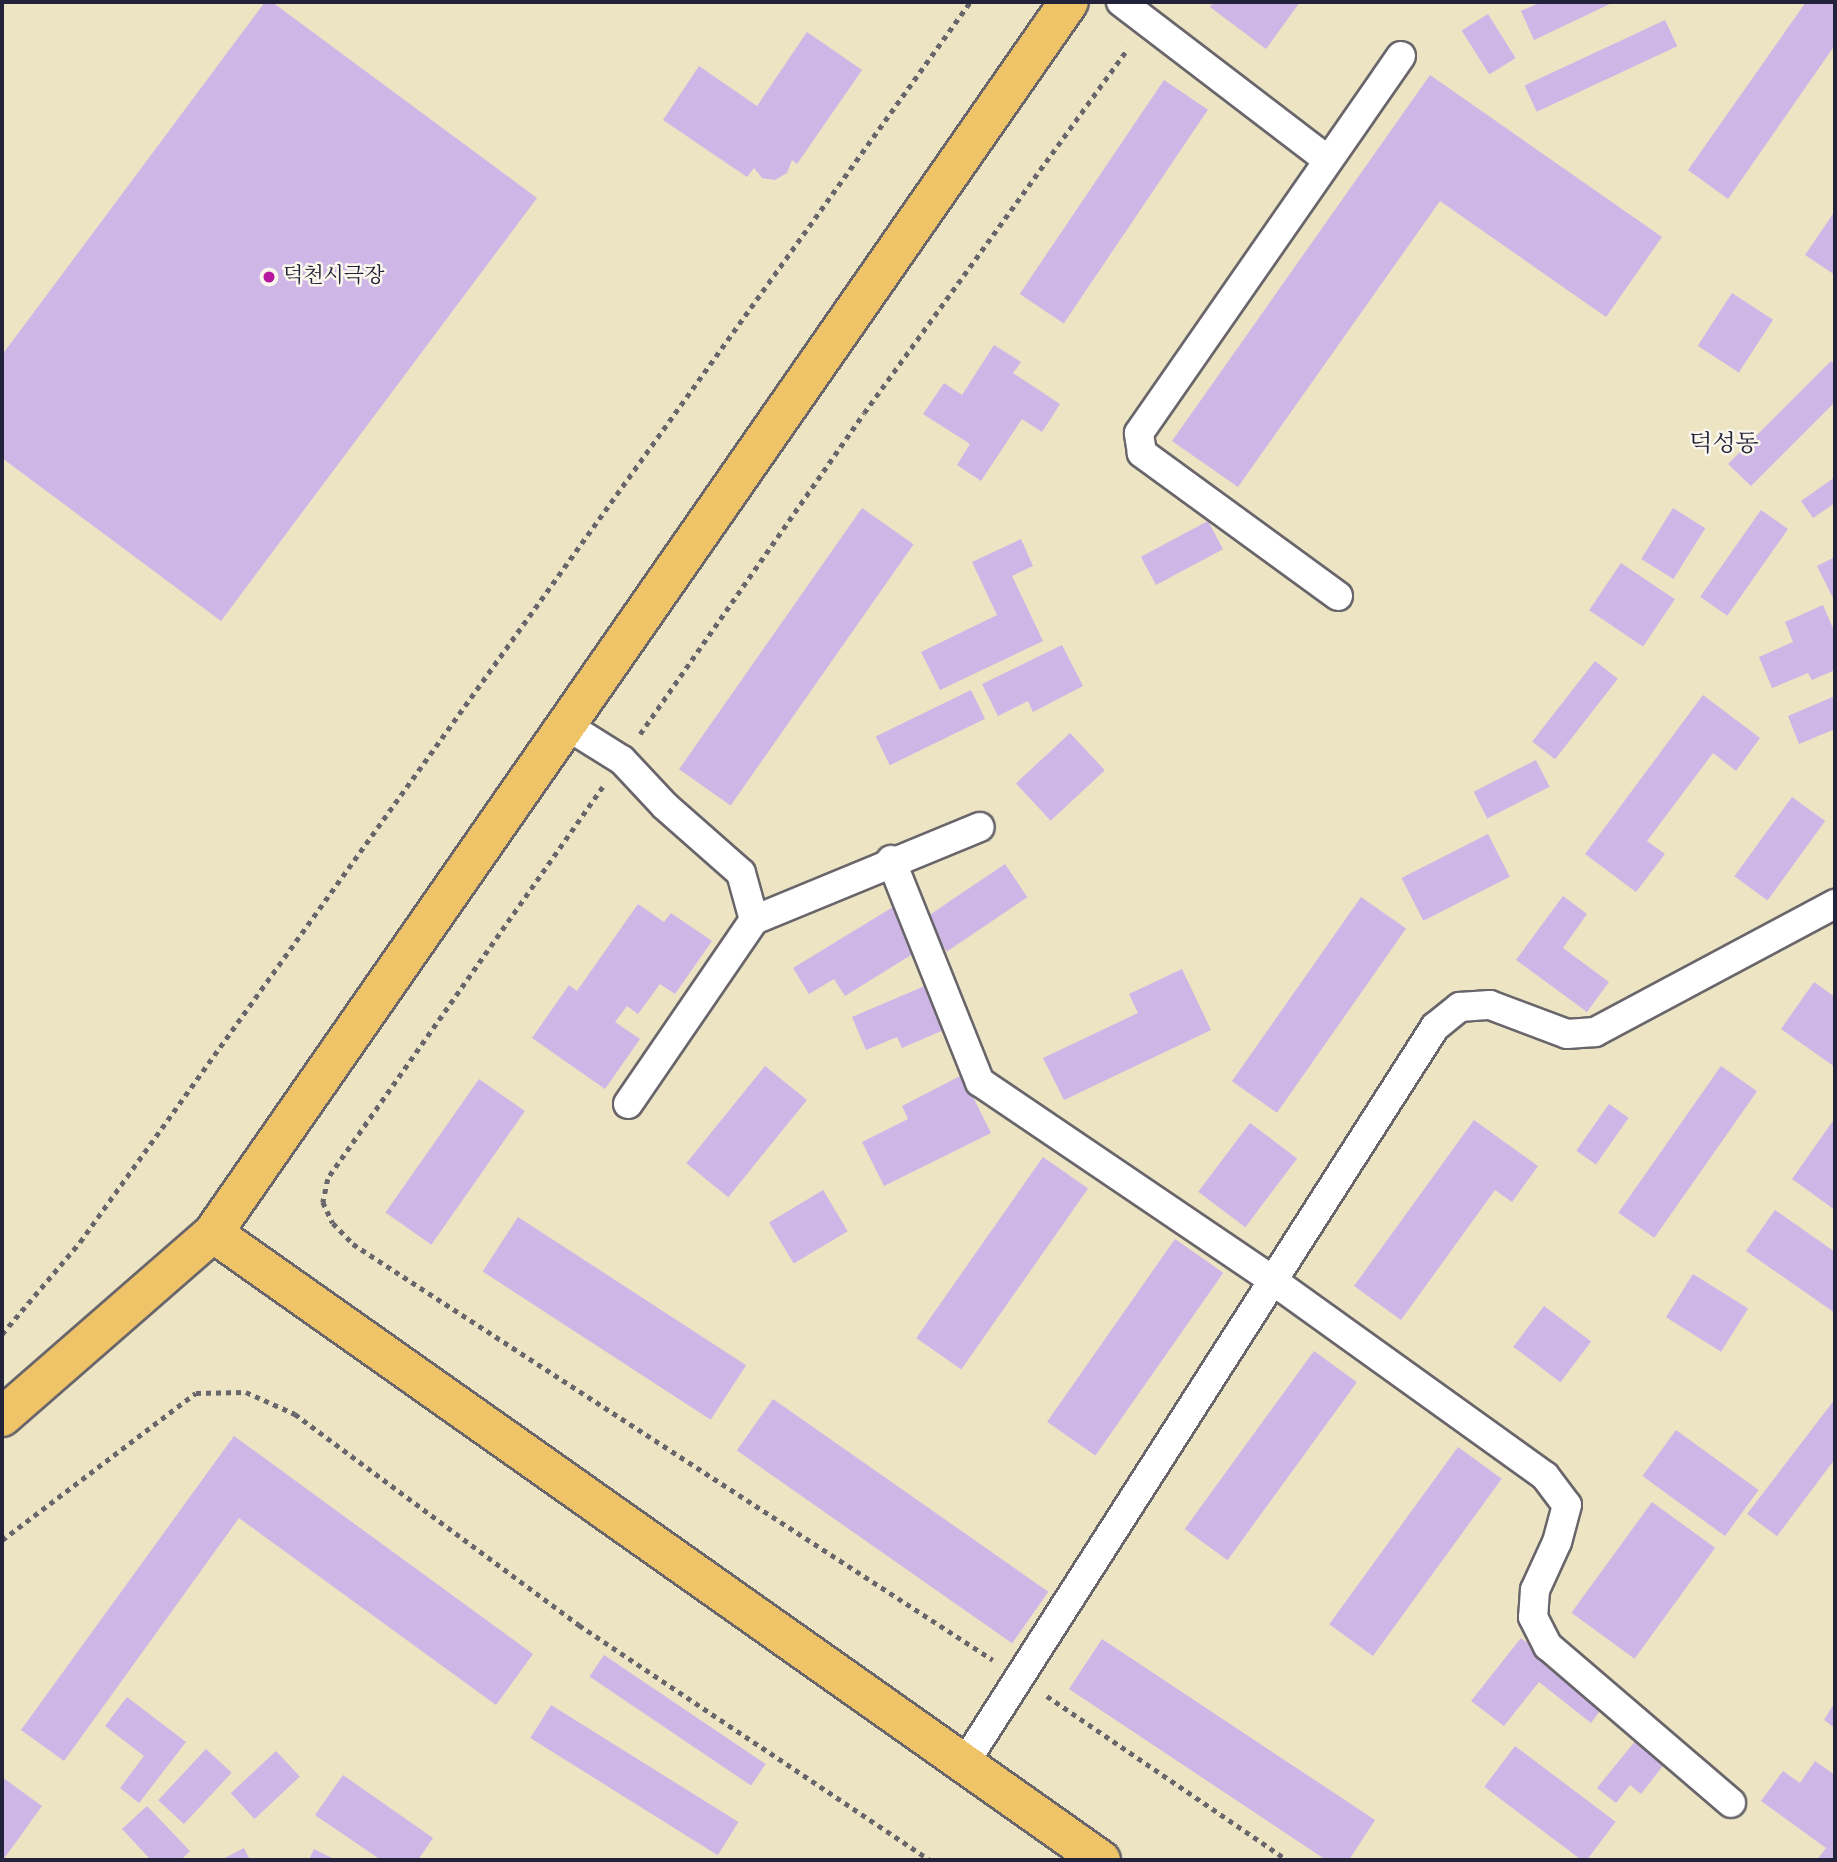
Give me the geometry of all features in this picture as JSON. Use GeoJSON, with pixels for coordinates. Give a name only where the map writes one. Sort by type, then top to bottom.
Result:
{"type":"FeatureCollection","features":[{"type":"Feature","properties":{"kind":"main road"},"geometry":{"type":"LineString","coordinates":[[2,1417],[213,1233],[569,727],[1069,2]]}},
{"type":"Feature","properties":{"kind":"main road"},"geometry":{"type":"LineString","coordinates":[[213,1233],[1101,1860]]}},
{"type":"Feature","properties":{"kind":"street"},"geometry":{"type":"LineString","coordinates":[[1121,2],[1328,159]]}},
{"type":"Feature","properties":{"kind":"street"},"geometry":{"type":"LineString","coordinates":[[1338,596],[1142,453],[1139,433],[1401,56]]}},
{"type":"Feature","properties":{"kind":"street"},"geometry":{"type":"LineString","coordinates":[[569,727],[622,760],[664,806],[741,873],[754,920]]}},
{"type":"Feature","properties":{"kind":"street"},"geometry":{"type":"LineString","coordinates":[[628,1104],[754,920],[891,860],[980,827]]}},
{"type":"Feature","properties":{"kind":"street"},"geometry":{"type":"LineString","coordinates":[[891,860],[980,1082],[1272,1280],[1545,1476],[1567,1504],[1557,1542],[1535,1590],[1533,1617],[1548,1646],[1731,1803]]}},
{"type":"Feature","properties":{"kind":"street"},"geometry":{"type":"LineString","coordinates":[[964,1764],[1435,1027],[1460,1007],[1490,1005],[1567,1034],[1595,1032],[1835,904]]}},
{"type":"Feature","properties":{"kind":"path"},"geometry":{"type":"LineString","coordinates":[[2,1334],[80,1242],[970,2]]}},
{"type":"Feature","properties":{"kind":"path"},"geometry":{"type":"LineString","coordinates":[[1148,22],[864,412],[328,1179],[323,1202],[333,1223],[353,1244],[1019,1677],[1287,1860]]}},
{"type":"Feature","properties":{"kind":"path"},"geometry":{"type":"LineString","coordinates":[[2,1540],[196,1393],[246,1392],[295,1414],[579,1625],[930,1860]]}},
{"type":"Feature","properties":{"kind":"building","name":"덕천시극장"},"geometry":{"type":"Polygon","coordinates":[[[265,2],[272,2],[537,198],[221,621],[2,458],[2,355],[265,2]]]}},
{"type":"Feature","properties":{"kind":"building"},"geometry":{"type":"Polygon","coordinates":[[[1214,2],[1300,2],[1266,49],[1210,7],[1214,2]]]}},
{"type":"Feature","properties":{"kind":"building"},"geometry":{"type":"Polygon","coordinates":[[[1541,2],[1614,2],[1534,40],[1521,11],[1541,2]]]}},
{"type":"Feature","properties":{"kind":"building"},"geometry":{"type":"Polygon","coordinates":[[[1806,2],[1835,2],[1835,45],[1728,199],[1688,170],[1806,2]]]}},
{"type":"Feature","properties":{"kind":"building"},"geometry":{"type":"Polygon","coordinates":[[[1488,14],[1516,58],[1489,75],[1462,30],[1488,14]]]}},
{"type":"Feature","properties":{"kind":"building"},"geometry":{"type":"Polygon","coordinates":[[[1665,20],[1677,46],[1537,112],[1525,86],[1665,20]]]}},
{"type":"Feature","properties":{"kind":"building"},"geometry":{"type":"Polygon","coordinates":[[[807,32],[862,70],[797,164],[792,160],[787,173],[775,180],[762,178],[754,168],[747,177],[663,120],[699,66],[757,106],[807,32]]]}},
{"type":"Feature","properties":{"kind":"building"},"geometry":{"type":"Polygon","coordinates":[[[1430,75],[1662,237],[1606,317],[1440,201],[1238,487],[1172,441],[1430,75]]]}},
{"type":"Feature","properties":{"kind":"building"},"geometry":{"type":"Polygon","coordinates":[[[1164,80],[1208,110],[1064,324],[1020,294],[1164,80]]]}},
{"type":"Feature","properties":{"kind":"building"},"geometry":{"type":"Polygon","coordinates":[[[1835,211],[1835,275],[1805,255],[1835,211]]]}},
{"type":"Feature","properties":{"kind":"building"},"geometry":{"type":"Polygon","coordinates":[[[1732,293],[1773,320],[1739,373],[1698,346],[1732,293]]]}},
{"type":"Feature","properties":{"kind":"building"},"geometry":{"type":"Polygon","coordinates":[[[994,345],[1021,362],[1013,373],[1060,404],[1042,432],[1022,419],[981,481],[957,465],[970,444],[923,414],[944,383],[962,395],[994,345]]]}},
{"type":"Feature","properties":{"kind":"building"},"geometry":{"type":"Polygon","coordinates":[[[1831,361],[1835,365],[1835,402],[1751,486],[1728,464],[1831,361]]]}},
{"type":"Feature","properties":{"kind":"building"},"geometry":{"type":"Polygon","coordinates":[[[1835,477],[1835,503],[1813,518],[1801,501],[1835,477]]]}},
{"type":"Feature","properties":{"kind":"building"},"geometry":{"type":"Polygon","coordinates":[[[862,508],[914,544],[731,805],[679,769],[862,508]]]}},
{"type":"Feature","properties":{"kind":"building"},"geometry":{"type":"Polygon","coordinates":[[[1673,508],[1705,528],[1673,579],[1641,559],[1673,508]]]}},
{"type":"Feature","properties":{"kind":"building"},"geometry":{"type":"Polygon","coordinates":[[[1761,510],[1788,529],[1727,616],[1700,597],[1761,510]]]}},
{"type":"Feature","properties":{"kind":"building"},"geometry":{"type":"Polygon","coordinates":[[[1208,521],[1223,549],[1156,585],[1141,557],[1208,521]]]}},
{"type":"Feature","properties":{"kind":"building"},"geometry":{"type":"Polygon","coordinates":[[[1021,539],[1033,566],[1012,576],[1043,641],[940,690],[921,652],[997,615],[972,562],[1021,539]]]}},
{"type":"Feature","properties":{"kind":"building"},"geometry":{"type":"Polygon","coordinates":[[[1835,557],[1835,602],[1817,566],[1835,557]]]}},
{"type":"Feature","properties":{"kind":"building"},"geometry":{"type":"Polygon","coordinates":[[[1621,563],[1675,599],[1643,647],[1589,610],[1621,563]]]}},
{"type":"Feature","properties":{"kind":"building"},"geometry":{"type":"Polygon","coordinates":[[[1823,605],[1835,633],[1835,670],[1812,680],[1808,673],[1772,688],[1759,657],[1793,642],[1785,622],[1823,605]]]}},
{"type":"Feature","properties":{"kind":"building"},"geometry":{"type":"Polygon","coordinates":[[[1062,645],[1083,686],[1033,712],[1028,701],[998,716],[982,684],[1062,645]]]}},
{"type":"Feature","properties":{"kind":"building"},"geometry":{"type":"Polygon","coordinates":[[[1595,661],[1618,679],[1555,759],[1532,741],[1595,661]]]}},
{"type":"Feature","properties":{"kind":"building"},"geometry":{"type":"Polygon","coordinates":[[[971,690],[985,719],[890,765],[876,736],[971,690]]]}},
{"type":"Feature","properties":{"kind":"building"},"geometry":{"type":"Polygon","coordinates":[[[1703,695],[1760,738],[1736,771],[1713,753],[1647,841],[1665,854],[1636,892],[1585,854],[1703,695]]]}},
{"type":"Feature","properties":{"kind":"building"},"geometry":{"type":"Polygon","coordinates":[[[1835,696],[1835,729],[1799,744],[1788,716],[1835,696]]]}},
{"type":"Feature","properties":{"kind":"building"},"geometry":{"type":"Polygon","coordinates":[[[1070,733],[1105,770],[1051,821],[1016,783],[1070,733]]]}},
{"type":"Feature","properties":{"kind":"building"},"geometry":{"type":"Polygon","coordinates":[[[1536,760],[1550,787],[1487,819],[1474,792],[1536,760]]]}},
{"type":"Feature","properties":{"kind":"building"},"geometry":{"type":"Polygon","coordinates":[[[1792,797],[1825,821],[1768,900],[1734,876],[1792,797]]]}},
{"type":"Feature","properties":{"kind":"building"},"geometry":{"type":"Polygon","coordinates":[[[1488,834],[1510,877],[1423,921],[1402,878],[1488,834]]]}},
{"type":"Feature","properties":{"kind":"building"},"geometry":{"type":"Polygon","coordinates":[[[1005,864],[1027,897],[947,951],[925,918],[1005,864]]]}},
{"type":"Feature","properties":{"kind":"building"},"geometry":{"type":"Polygon","coordinates":[[[1563,896],[1587,914],[1563,948],[1609,982],[1587,1012],[1516,960],[1563,896]]]}},
{"type":"Feature","properties":{"kind":"building"},"geometry":{"type":"Polygon","coordinates":[[[1361,897],[1406,929],[1277,1113],[1232,1081],[1361,897]]]}},
{"type":"Feature","properties":{"kind":"building"},"geometry":{"type":"Polygon","coordinates":[[[638,904],[664,922],[671,913],[712,941],[675,994],[660,984],[638,1014],[627,1006],[615,1022],[640,1039],[605,1089],[532,1038],[569,985],[577,991],[638,904]]]}},
{"type":"Feature","properties":{"kind":"building"},"geometry":{"type":"Polygon","coordinates":[[[893,907],[919,950],[845,996],[834,979],[809,994],[793,968],[893,907]]]}},
{"type":"Feature","properties":{"kind":"building"},"geometry":{"type":"Polygon","coordinates":[[[1182,969],[1211,1030],[1064,1100],[1043,1058],[1138,1013],[1129,994],[1182,969]]]}},
{"type":"Feature","properties":{"kind":"building"},"geometry":{"type":"Polygon","coordinates":[[[1814,982],[1835,997],[1835,1067],[1781,1029],[1814,982]]]}},
{"type":"Feature","properties":{"kind":"building"},"geometry":{"type":"Polygon","coordinates":[[[927,985],[946,1029],[902,1048],[897,1037],[866,1050],[852,1017],[927,985]]]}},
{"type":"Feature","properties":{"kind":"building"},"geometry":{"type":"Polygon","coordinates":[[[765,1066],[807,1100],[728,1197],[686,1163],[765,1066]]]}},
{"type":"Feature","properties":{"kind":"building"},"geometry":{"type":"Polygon","coordinates":[[[1721,1066],[1757,1091],[1654,1238],[1618,1213],[1721,1066]]]}},
{"type":"Feature","properties":{"kind":"building"},"geometry":{"type":"Polygon","coordinates":[[[962,1075],[991,1133],[884,1186],[862,1142],[908,1119],[902,1106],[962,1075]]]}},
{"type":"Feature","properties":{"kind":"building"},"geometry":{"type":"Polygon","coordinates":[[[479,1079],[525,1111],[431,1245],[386,1213],[479,1079]]]}},
{"type":"Feature","properties":{"kind":"building"},"geometry":{"type":"Polygon","coordinates":[[[1609,1104],[1629,1118],[1596,1164],[1576,1151],[1609,1104]]]}},
{"type":"Feature","properties":{"kind":"building"},"geometry":{"type":"Polygon","coordinates":[[[1835,1118],[1835,1210],[1792,1179],[1835,1118]]]}},
{"type":"Feature","properties":{"kind":"building"},"geometry":{"type":"Polygon","coordinates":[[[1474,1120],[1538,1166],[1512,1202],[1495,1190],[1401,1320],[1354,1286],[1474,1120]]]}},
{"type":"Feature","properties":{"kind":"building"},"geometry":{"type":"Polygon","coordinates":[[[1250,1123],[1297,1159],[1245,1227],[1198,1192],[1250,1123]]]}},
{"type":"Feature","properties":{"kind":"building"},"geometry":{"type":"Polygon","coordinates":[[[1043,1157],[1088,1189],[961,1370],[916,1338],[1043,1157]]]}},
{"type":"Feature","properties":{"kind":"building"},"geometry":{"type":"Polygon","coordinates":[[[823,1190],[848,1231],[794,1264],[769,1222],[823,1190]]]}},
{"type":"Feature","properties":{"kind":"building"},"geometry":{"type":"Polygon","coordinates":[[[1775,1210],[1835,1252],[1835,1313],[1746,1251],[1775,1210]]]}},
{"type":"Feature","properties":{"kind":"building"},"geometry":{"type":"Polygon","coordinates":[[[518,1217],[746,1365],[711,1420],[483,1272],[518,1217]]]}},
{"type":"Feature","properties":{"kind":"building"},"geometry":{"type":"Polygon","coordinates":[[[1175,1239],[1223,1273],[1095,1456],[1047,1422],[1175,1239]]]}},
{"type":"Feature","properties":{"kind":"building"},"geometry":{"type":"Polygon","coordinates":[[[1693,1274],[1748,1308],[1721,1352],[1666,1317],[1693,1274]]]}},
{"type":"Feature","properties":{"kind":"building"},"geometry":{"type":"Polygon","coordinates":[[[1544,1306],[1591,1342],[1560,1382],[1513,1347],[1544,1306]]]}},
{"type":"Feature","properties":{"kind":"building"},"geometry":{"type":"Polygon","coordinates":[[[1314,1351],[1357,1382],[1228,1560],[1185,1529],[1314,1351]]]}},
{"type":"Feature","properties":{"kind":"building"},"geometry":{"type":"Polygon","coordinates":[[[773,1399],[1048,1592],[1012,1643],[737,1451],[773,1399]]]}},
{"type":"Feature","properties":{"kind":"building"},"geometry":{"type":"Polygon","coordinates":[[[1835,1399],[1835,1459],[1777,1536],[1747,1514],[1835,1399]]]}},
{"type":"Feature","properties":{"kind":"building"},"geometry":{"type":"Polygon","coordinates":[[[1676,1430],[1759,1490],[1725,1536],[1642,1476],[1676,1430]]]}},
{"type":"Feature","properties":{"kind":"building"},"geometry":{"type":"Polygon","coordinates":[[[234,1436],[533,1654],[496,1705],[239,1518],[64,1761],[21,1730],[234,1436]]]}},
{"type":"Feature","properties":{"kind":"building"},"geometry":{"type":"Polygon","coordinates":[[[1458,1447],[1502,1479],[1373,1656],[1329,1624],[1458,1447]]]}},
{"type":"Feature","properties":{"kind":"building"},"geometry":{"type":"Polygon","coordinates":[[[1652,1502],[1715,1548],[1635,1659],[1571,1613],[1652,1502]]]}},
{"type":"Feature","properties":{"kind":"building"},"geometry":{"type":"Polygon","coordinates":[[[1521,1638],[1605,1704],[1591,1723],[1539,1682],[1504,1726],[1471,1701],[1521,1638]]]}},
{"type":"Feature","properties":{"kind":"building"},"geometry":{"type":"Polygon","coordinates":[[[1102,1639],[1375,1820],[1349,1860],[1326,1860],[1069,1689],[1102,1639]]]}},
{"type":"Feature","properties":{"kind":"building"},"geometry":{"type":"Polygon","coordinates":[[[604,1655],[766,1764],[751,1786],[589,1677],[604,1655]]]}},
{"type":"Feature","properties":{"kind":"building"},"geometry":{"type":"Polygon","coordinates":[[[127,1697],[186,1742],[139,1803],[120,1788],[144,1756],[105,1726],[127,1697]]]}},
{"type":"Feature","properties":{"kind":"building"},"geometry":{"type":"Polygon","coordinates":[[[1835,1702],[1835,1728],[1824,1720],[1835,1702]]]}},
{"type":"Feature","properties":{"kind":"building"},"geometry":{"type":"Polygon","coordinates":[[[551,1705],[738,1822],[718,1855],[530,1738],[551,1705]]]}},
{"type":"Feature","properties":{"kind":"building"},"geometry":{"type":"Polygon","coordinates":[[[1636,1740],[1665,1763],[1641,1794],[1630,1785],[1616,1803],[1597,1788],[1636,1740]]]}},
{"type":"Feature","properties":{"kind":"building"},"geometry":{"type":"Polygon","coordinates":[[[1515,1746],[1616,1822],[1587,1860],[1582,1860],[1484,1787],[1515,1746]]]}},
{"type":"Feature","properties":{"kind":"building"},"geometry":{"type":"Polygon","coordinates":[[[206,1749],[232,1773],[184,1824],[158,1800],[206,1749]]]}},
{"type":"Feature","properties":{"kind":"building"},"geometry":{"type":"Polygon","coordinates":[[[276,1751],[300,1777],[255,1819],[231,1793],[276,1751]]]}},
{"type":"Feature","properties":{"kind":"building"},"geometry":{"type":"Polygon","coordinates":[[[1815,1761],[1835,1775],[1835,1860],[1817,1860],[1826,1848],[1761,1801],[1783,1771],[1800,1783],[1815,1761]]]}},
{"type":"Feature","properties":{"kind":"building"},"geometry":{"type":"Polygon","coordinates":[[[343,1775],[433,1838],[418,1860],[381,1860],[315,1815],[343,1775]]]}},
{"type":"Feature","properties":{"kind":"building"},"geometry":{"type":"Polygon","coordinates":[[[2,1777],[42,1806],[3,1860],[2,1860],[2,1777]]]}},
{"type":"Feature","properties":{"kind":"building"},"geometry":{"type":"Polygon","coordinates":[[[147,1806],[190,1851],[181,1860],[151,1860],[122,1829],[147,1806]]]}},
{"type":"Feature","properties":{"kind":"building"},"geometry":{"type":"Polygon","coordinates":[[[244,1848],[250,1860],[221,1860],[244,1848]]]}},
{"type":"Feature","properties":{"kind":"building"},"geometry":{"type":"Polygon","coordinates":[[[314,1849],[336,1860],[309,1860],[314,1849]]]}},
{"type":"Feature","properties":{"kind":"place","name":"덕천시극장"},"geometry":{"type":"Point","coordinates":[269,277]}},
{"type":"Feature","properties":{"kind":"district","name":"덕성동"},"geometry":{"type":"Point","coordinates":[1724,445]}}]}
